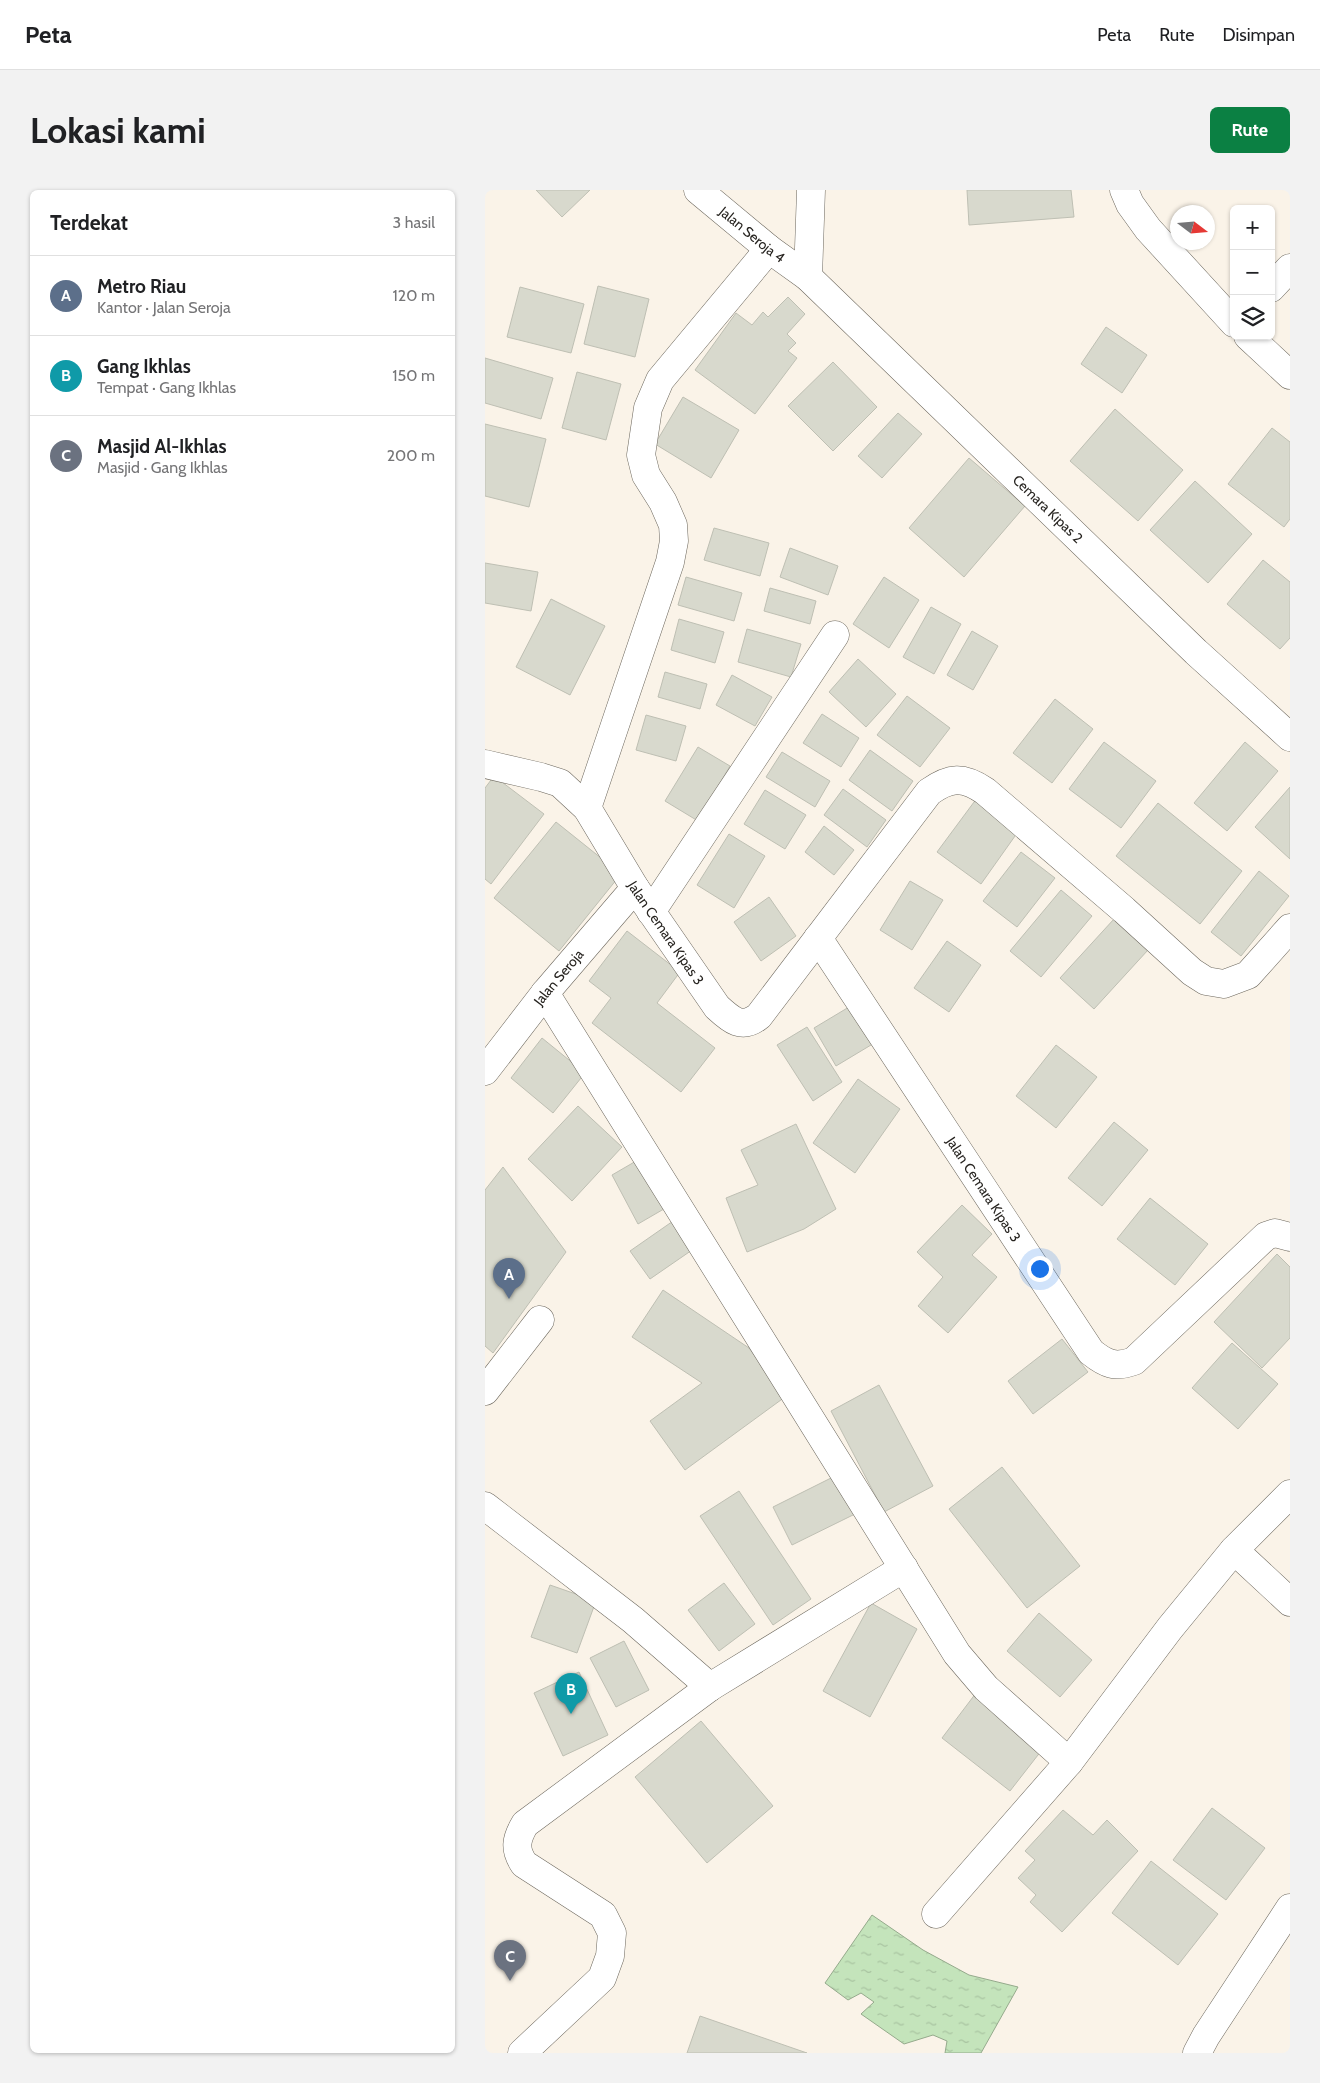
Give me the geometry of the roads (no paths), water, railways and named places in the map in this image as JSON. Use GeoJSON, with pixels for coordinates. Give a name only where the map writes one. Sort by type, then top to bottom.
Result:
{"type":"FeatureCollection","features":[{"type":"Feature","properties":{"kind":"street","name":"Jalan Seroja 4"},"geometry":{"type":"LineString","coordinates":[[698,190],[808,277]]}},
{"type":"Feature","properties":{"kind":"street"},"geometry":{"type":"LineString","coordinates":[[808,277],[811,190]]}},
{"type":"Feature","properties":{"kind":"street"},"geometry":{"type":"LineString","coordinates":[[1124,190],[1130,204],[1148,229],[1230,319]]}},
{"type":"Feature","properties":{"kind":"street"},"geometry":{"type":"LineString","coordinates":[[587,808],[670,562],[674,541],[673,525],[663,502],[645,475],[641,455],[648,408],[660,380],[769,248]]}},
{"type":"Feature","properties":{"kind":"street"},"geometry":{"type":"LineString","coordinates":[[1275,284],[1290,268]]}},
{"type":"Feature","properties":{"kind":"street","name":"Cemara Kipas 2"},"geometry":{"type":"LineString","coordinates":[[808,277],[1196,652],[1290,737]]}},
{"type":"Feature","properties":{"kind":"street"},"geometry":{"type":"LineString","coordinates":[[1252,340],[1290,374]]}},
{"type":"Feature","properties":{"kind":"street"},"geometry":{"type":"LineString","coordinates":[[651,912],[835,635]]}},
{"type":"Feature","properties":{"kind":"street","name":"Jalan Cemara Kipas 3"},"geometry":{"type":"LineString","coordinates":[[485,764],[541,776],[560,783],[587,808],[635,888],[717,1007],[735,1022],[743,1024],[753,1021],[759,1016],[929,792],[945,781],[961,780],[973,783],[985,791],[1124,910],[1192,972],[1206,981],[1224,984],[1248,974],[1290,928]]}},
{"type":"Feature","properties":{"kind":"street","name":"Jalan Seroja"},"geometry":{"type":"LineString","coordinates":[[485,1071],[545,993],[635,888]]}},
{"type":"Feature","properties":{"kind":"street","name":"Jalan Cemara Kipas 3"},"geometry":{"type":"LineString","coordinates":[[818,938],[1091,1352],[1101,1360],[1112,1366],[1134,1361],[1266,1236],[1275,1234],[1290,1237]]}},
{"type":"Feature","properties":{"kind":"street"},"geometry":{"type":"LineString","coordinates":[[545,993],[957,1654],[986,1688],[1069,1762]]}},
{"type":"Feature","properties":{"kind":"street"},"geometry":{"type":"LineString","coordinates":[[485,1391],[540,1320]]}},
{"type":"Feature","properties":{"kind":"street"},"geometry":{"type":"LineString","coordinates":[[936,1914],[1069,1762],[1170,1628],[1234,1550],[1290,1494]]}},
{"type":"Feature","properties":{"kind":"street"},"geometry":{"type":"LineString","coordinates":[[485,1506],[633,1620],[710,1687]]}},
{"type":"Feature","properties":{"kind":"street"},"geometry":{"type":"LineString","coordinates":[[1234,1550],[1290,1602]]}},
{"type":"Feature","properties":{"kind":"street"},"geometry":{"type":"LineString","coordinates":[[522,2053],[602,1978],[610,1956],[612,1934],[603,1915],[524,1864],[518,1854],[516,1845],[525,1824],[710,1687],[904,1568]]}},
{"type":"Feature","properties":{"kind":"street"},"geometry":{"type":"LineString","coordinates":[[1197,2053],[1206,2036],[1290,1908]]}},
{"type":"Feature","properties":{"kind":"water"},"geometry":{"type":"Polygon","coordinates":[[[872,1915],[923,1950],[969,1975],[1018,1987],[981,2053],[945,2053],[947,2041],[933,2035],[904,2044],[861,2014],[874,2002],[861,1993],[848,2000],[825,1983],[872,1915]]]}},
{"type":"Feature","properties":{"kind":"place","name":"Metro Riau"},"geometry":{"type":"Point","coordinates":[509,1299]}},
{"type":"Feature","properties":{"kind":"place","name":"Gang Ikhlas"},"geometry":{"type":"Point","coordinates":[571,1714]}},
{"type":"Feature","properties":{"kind":"place","name":"Masjid Al-Ikhlas"},"geometry":{"type":"Point","coordinates":[510,1981]}}]}
